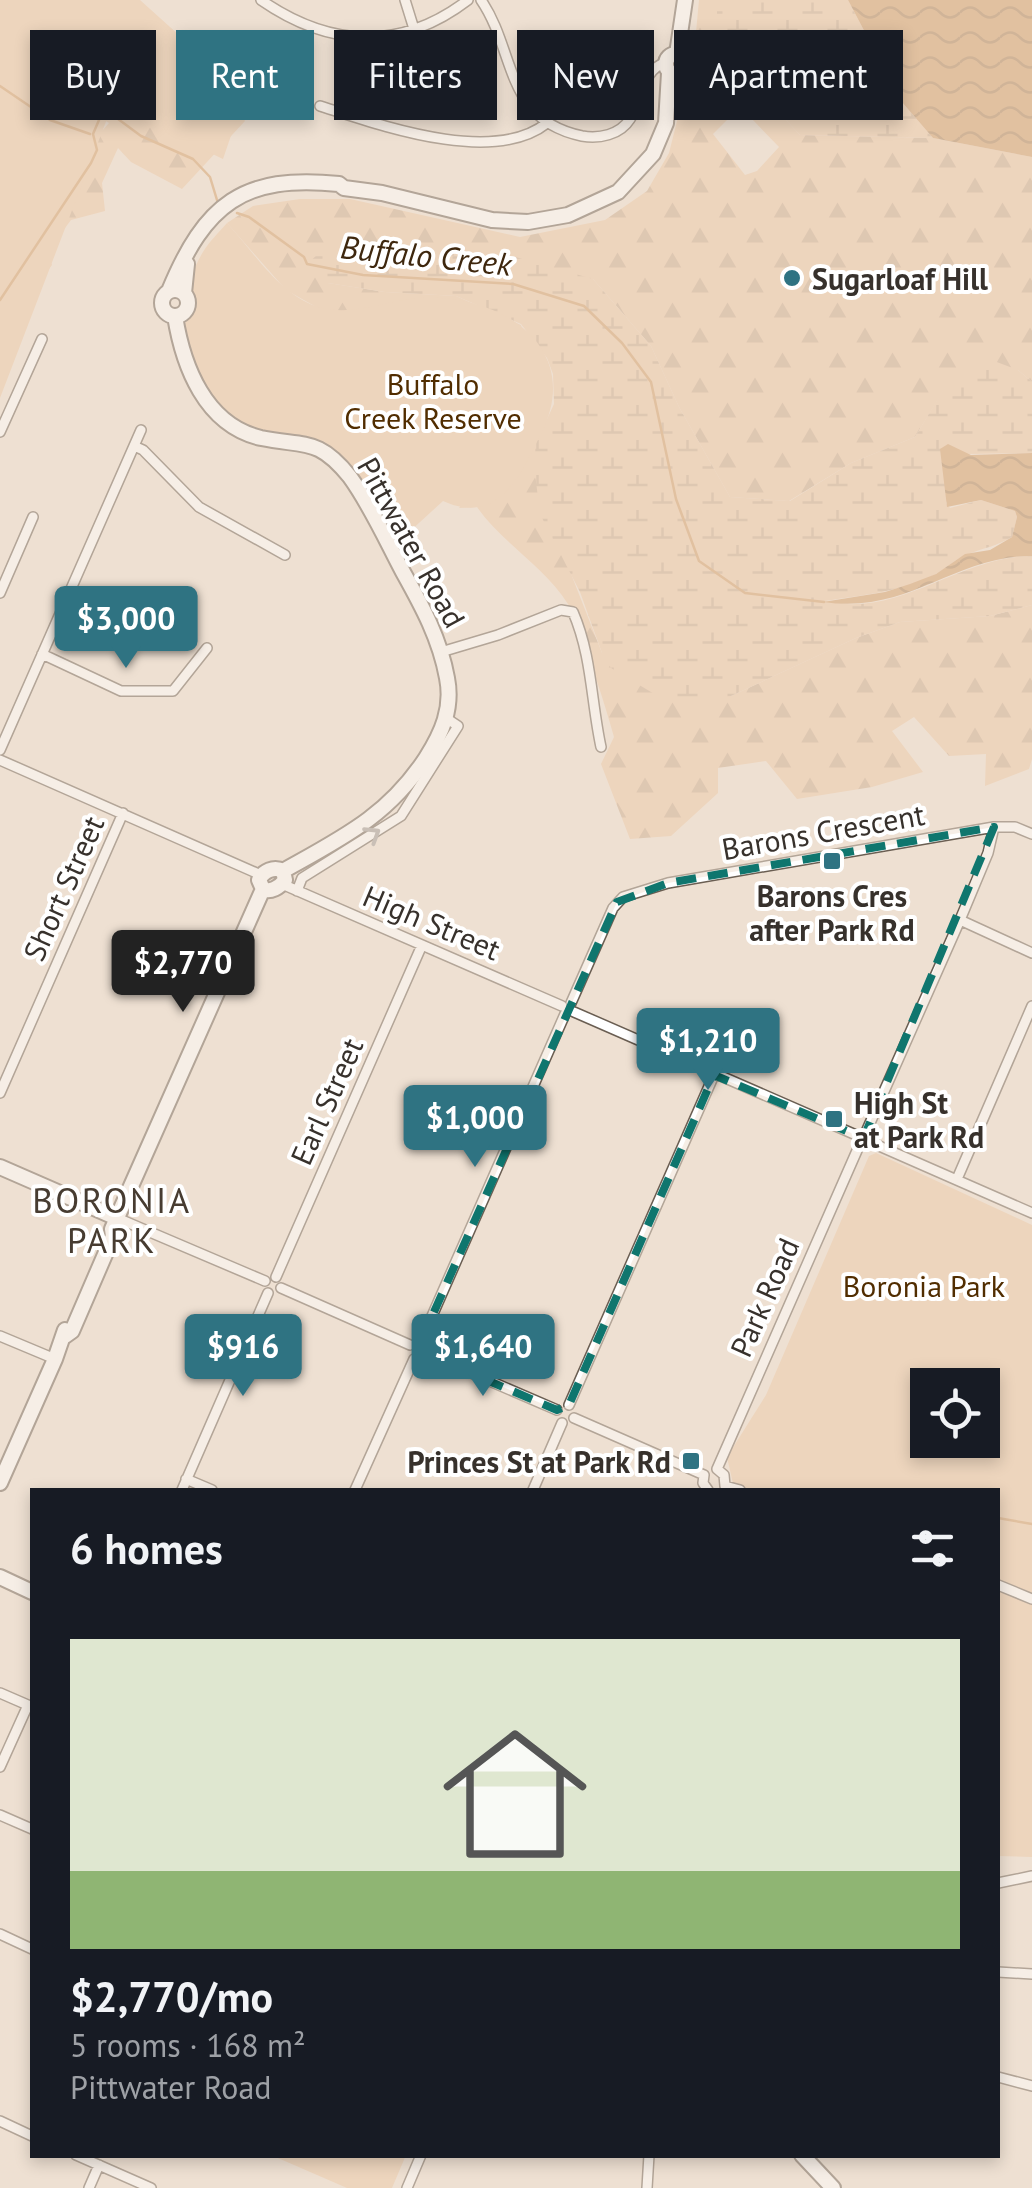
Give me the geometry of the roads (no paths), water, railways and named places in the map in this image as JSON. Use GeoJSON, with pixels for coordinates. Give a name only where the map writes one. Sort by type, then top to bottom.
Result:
{"type":"FeatureCollection","features":[{"type":"Feature","properties":{"kind":"main road"},"geometry":{"type":"LineString","coordinates":[[673,66],[686,0]]}},
{"type":"Feature","properties":{"kind":"main road","name":"Pittwater Road"},"geometry":{"type":"LineString","coordinates":[[262,882],[274,869],[287,882],[392,802],[428,756],[446,718],[448,681],[428,617],[345,471],[316,446],[250,434],[214,410],[187,368],[175,316],[188,308],[177,292],[197,244],[233,206],[251,196],[281,188],[344,188],[382,193],[466,220],[507,226],[557,223],[602,207],[631,187],[658,156],[671,124],[673,66]]}},
{"type":"Feature","properties":{"kind":"main road"},"geometry":{"type":"LineString","coordinates":[[0,1483],[65,1336],[72,1332],[262,882]]}},
{"type":"Feature","properties":{"kind":"main road"},"geometry":{"type":"LineString","coordinates":[[0,1166],[114,1225]]}},
{"type":"Feature","properties":{"kind":"main road"},"geometry":{"type":"LineString","coordinates":[[0,1577],[30,1591]]}},
{"type":"Feature","properties":{"kind":"main road"},"geometry":{"type":"LineString","coordinates":[[805,2158],[833,2188]]}},
{"type":"Feature","properties":{"kind":"street"},"geometry":{"type":"LineString","coordinates":[[261,0],[298,24],[365,38],[414,29],[468,0]]}},
{"type":"Feature","properties":{"kind":"street"},"geometry":{"type":"LineString","coordinates":[[405,0],[414,29]]}},
{"type":"Feature","properties":{"kind":"street"},"geometry":{"type":"LineString","coordinates":[[481,0],[508,70],[526,99],[547,124],[565,132],[593,138],[619,131],[631,119],[651,70],[673,66]]}},
{"type":"Feature","properties":{"kind":"street"},"geometry":{"type":"LineString","coordinates":[[320,106],[363,120],[469,142],[493,143],[532,134],[547,124]]}},
{"type":"Feature","properties":{"kind":"street"},"geometry":{"type":"LineString","coordinates":[[0,432],[42,339]]}},
{"type":"Feature","properties":{"kind":"street"},"geometry":{"type":"LineString","coordinates":[[0,750],[141,430]]}},
{"type":"Feature","properties":{"kind":"street"},"geometry":{"type":"LineString","coordinates":[[134,446],[144,450],[200,507],[285,555]]}},
{"type":"Feature","properties":{"kind":"street"},"geometry":{"type":"LineString","coordinates":[[0,593],[33,516]]}},
{"type":"Feature","properties":{"kind":"street"},"geometry":{"type":"LineString","coordinates":[[441,652],[498,636],[561,610],[574,612],[593,677],[600,747]]}},
{"type":"Feature","properties":{"kind":"street"},"geometry":{"type":"LineString","coordinates":[[42,654],[121,691],[173,691],[207,648]]}},
{"type":"Feature","properties":{"kind":"street"},"geometry":{"type":"LineString","coordinates":[[287,882],[302,878],[401,816],[458,726],[446,718]]}},
{"type":"Feature","properties":{"kind":"street"},"geometry":{"type":"LineString","coordinates":[[0,760],[123,813],[262,882]]}},
{"type":"Feature","properties":{"kind":"street","name":"Short Street"},"geometry":{"type":"LineString","coordinates":[[0,1093],[123,813]]}},
{"type":"Feature","properties":{"kind":"street","name":"Barons Crescent"},"geometry":{"type":"LineString","coordinates":[[568,1009],[613,908],[623,897],[668,883],[994,827],[1015,826],[1032,834]]}},
{"type":"Feature","properties":{"kind":"street"},"geometry":{"type":"LineString","coordinates":[[864,1136],[960,920],[988,853],[994,827]]}},
{"type":"Feature","properties":{"kind":"street","name":"High Street"},"geometry":{"type":"LineString","coordinates":[[287,882],[1032,1212]]}},
{"type":"Feature","properties":{"kind":"street"},"geometry":{"type":"LineString","coordinates":[[960,920],[1032,952]]}},
{"type":"Feature","properties":{"kind":"street","name":"Earl Street"},"geometry":{"type":"LineString","coordinates":[[276,1278],[422,945]]}},
{"type":"Feature","properties":{"kind":"street"},"geometry":{"type":"LineString","coordinates":[[957,1179],[1032,1006]]}},
{"type":"Feature","properties":{"kind":"street"},"geometry":{"type":"LineString","coordinates":[[114,1225],[264,1280],[276,1278],[280,1288],[410,1345],[421,1341],[568,1009]]}},
{"type":"Feature","properties":{"kind":"street"},"geometry":{"type":"LineString","coordinates":[[569,1405],[714,1074]]}},
{"type":"Feature","properties":{"kind":"street","name":"Park Road"},"geometry":{"type":"LineString","coordinates":[[717,1470],[859,1146],[856,1143],[864,1136]]}},
{"type":"Feature","properties":{"kind":"street"},"geometry":{"type":"LineString","coordinates":[[264,1280],[268,1293],[274,1294],[280,1288]]}},
{"type":"Feature","properties":{"kind":"street"},"geometry":{"type":"LineString","coordinates":[[183,1488],[268,1293]]}},
{"type":"Feature","properties":{"kind":"street"},"geometry":{"type":"LineString","coordinates":[[0,1336],[56,1359]]}},
{"type":"Feature","properties":{"kind":"street"},"geometry":{"type":"LineString","coordinates":[[410,1345],[409,1353],[422,1359],[427,1346],[421,1341]]}},
{"type":"Feature","properties":{"kind":"street"},"geometry":{"type":"LineString","coordinates":[[427,1354],[557,1410]]}},
{"type":"Feature","properties":{"kind":"street"},"geometry":{"type":"LineString","coordinates":[[356,1488],[414,1358]]}},
{"type":"Feature","properties":{"kind":"street"},"geometry":{"type":"LineString","coordinates":[[569,1405],[574,1418],[562,1422],[556,1418],[557,1410],[569,1405]]}},
{"type":"Feature","properties":{"kind":"street"},"geometry":{"type":"LineString","coordinates":[[574,1418],[704,1475],[717,1470],[724,1475],[723,1488]]}},
{"type":"Feature","properties":{"kind":"street"},"geometry":{"type":"LineString","coordinates":[[534,1488],[562,1422]]}},
{"type":"Feature","properties":{"kind":"street"},"geometry":{"type":"LineString","coordinates":[[704,1475],[707,1488]]}},
{"type":"Feature","properties":{"kind":"street"},"geometry":{"type":"LineString","coordinates":[[186,1479],[207,1488]]}},
{"type":"Feature","properties":{"kind":"street"},"geometry":{"type":"LineString","coordinates":[[1000,1586],[1032,1599]]}},
{"type":"Feature","properties":{"kind":"street"},"geometry":{"type":"LineString","coordinates":[[0,1694],[30,1706],[0,1767]]}},
{"type":"Feature","properties":{"kind":"street"},"geometry":{"type":"LineString","coordinates":[[0,1814],[30,1828]]}},
{"type":"Feature","properties":{"kind":"street"},"geometry":{"type":"LineString","coordinates":[[1000,1883],[1032,1876]]}},
{"type":"Feature","properties":{"kind":"street"},"geometry":{"type":"LineString","coordinates":[[0,1934],[30,1948]]}},
{"type":"Feature","properties":{"kind":"street"},"geometry":{"type":"LineString","coordinates":[[1000,1972],[1032,1974]]}},
{"type":"Feature","properties":{"kind":"street"},"geometry":{"type":"LineString","coordinates":[[1000,2078],[1032,2086]]}},
{"type":"Feature","properties":{"kind":"street"},"geometry":{"type":"LineString","coordinates":[[0,2121],[30,2135]]}},
{"type":"Feature","properties":{"kind":"street"},"geometry":{"type":"LineString","coordinates":[[83,2158],[151,2188]]}},
{"type":"Feature","properties":{"kind":"street"},"geometry":{"type":"LineString","coordinates":[[407,2188],[419,2158]]}},
{"type":"Feature","properties":{"kind":"street"},"geometry":{"type":"LineString","coordinates":[[646,2188],[648,2158]]}},
{"type":"Feature","properties":{"kind":"street"},"geometry":{"type":"LineString","coordinates":[[89,2188],[99,2165]]}},
{"type":"Feature","properties":{"kind":"water"},"geometry":{"type":"Polygon","coordinates":[[[848,0],[1032,0],[1032,157],[933,138],[903,103],[903,30],[864,30],[848,0]]]}},
{"type":"Feature","properties":{"kind":"water"},"geometry":{"type":"Polygon","coordinates":[[[948,444],[971,455],[1032,453],[1032,556],[978,565],[881,600],[853,604],[823,602],[910,584],[936,574],[965,554],[990,550],[1012,537],[1015,511],[981,500],[947,507],[940,449],[948,444]]]}},
{"type":"Feature","properties":{"kind":"waterway"},"geometry":{"type":"LineString","coordinates":[[0,86],[50,120],[90,134]]}},
{"type":"Feature","properties":{"kind":"waterway","name":"Buffalo Creek"},"geometry":{"type":"LineString","coordinates":[[0,300],[91,163],[97,150],[93,134],[102,113],[193,159],[210,177],[217,200]]}},
{"type":"Feature","properties":{"kind":"waterway","name":"Buffalo Creek"},"geometry":{"type":"LineString","coordinates":[[237,213],[249,217],[304,257],[307,264],[363,275],[513,284],[584,306],[622,343],[651,382],[676,499],[699,561],[745,593],[824,602]]}},
{"type":"Feature","properties":{"kind":"waterway"},"geometry":{"type":"LineString","coordinates":[[1000,1518],[1032,1524]]}},
{"type":"Feature","properties":{"kind":"place","name":"Sugarloaf Hill"},"geometry":{"type":"Point","coordinates":[792,278]}},
{"type":"Feature","properties":{"kind":"place","name":"Barons Cres after Park Rd"},"geometry":{"type":"Point","coordinates":[832,861]}},
{"type":"Feature","properties":{"kind":"place","name":"High St at Park Rd"},"geometry":{"type":"Point","coordinates":[834,1119]}},
{"type":"Feature","properties":{"kind":"place","name":"Princes St at Park Rd"},"geometry":{"type":"Point","coordinates":[691,1461]}},
{"type":"Feature","properties":{"kind":"district","name":"BORONIA PARK"},"geometry":{"type":"Point","coordinates":[112,1220]}},
{"type":"Feature","properties":{"kind":"park label","name":"Buffalo Creek Reserve"},"geometry":{"type":"Point","coordinates":[433,400]}},
{"type":"Feature","properties":{"kind":"park label","name":"Boronia Park"},"geometry":{"type":"Point","coordinates":[924,1285]}}]}
